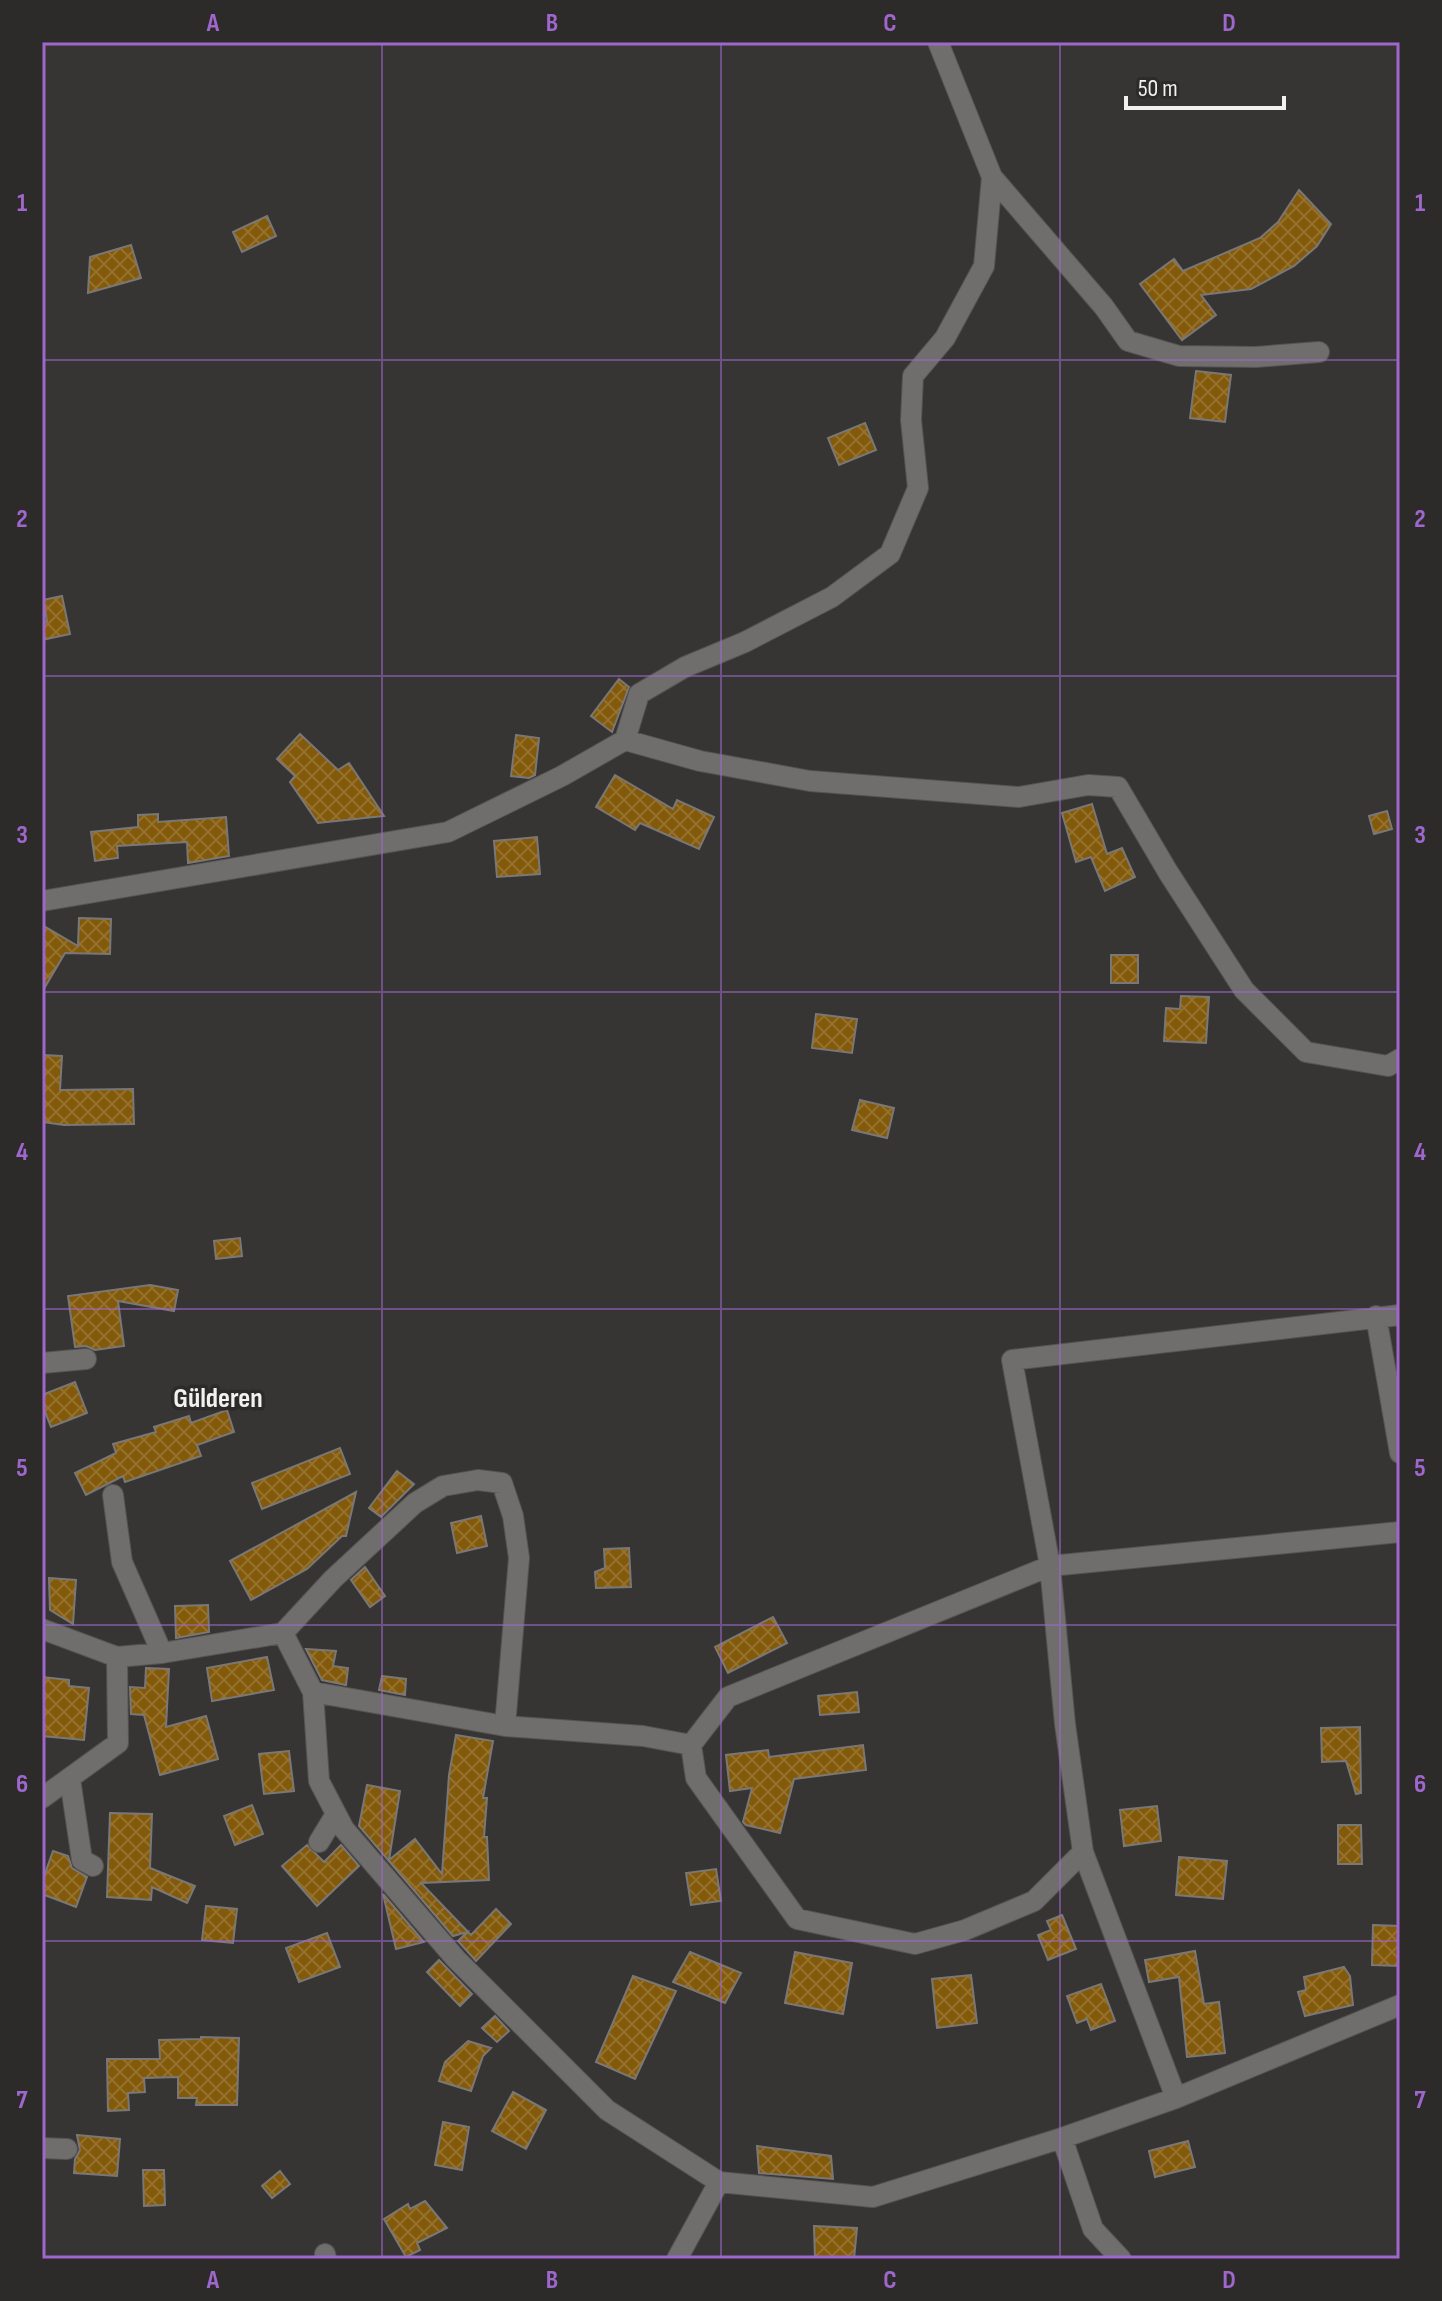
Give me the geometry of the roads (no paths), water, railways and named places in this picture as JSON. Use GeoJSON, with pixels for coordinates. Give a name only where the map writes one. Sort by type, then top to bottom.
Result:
{"type":"FeatureCollection","features":[{"type":"Feature","properties":{"kind":"street"},"geometry":{"type":"LineString","coordinates":[[938,42],[992,177],[1104,307],[1128,341],[1179,356],[1256,357],[1319,352]]}},
{"type":"Feature","properties":{"kind":"street"},"geometry":{"type":"LineString","coordinates":[[42,901],[448,832],[562,776],[625,740],[639,694],[685,667],[745,642],[832,597],[890,554],[918,488],[911,420],[913,376],[945,338],[984,266],[992,177]]}},
{"type":"Feature","properties":{"kind":"street"},"geometry":{"type":"LineString","coordinates":[[625,740],[700,761],[810,781],[1019,797],[1088,785],[1118,787],[1244,990],[1306,1052],[1388,1066],[1400,1059]]}},
{"type":"Feature","properties":{"kind":"street"},"geometry":{"type":"LineString","coordinates":[[1176,2098],[1083,1852],[1065,1724],[1050,1566],[1012,1360],[1400,1315]]}},
{"type":"Feature","properties":{"kind":"street"},"geometry":{"type":"LineString","coordinates":[[1376,1316],[1400,1453]]}},
{"type":"Feature","properties":{"kind":"street"},"geometry":{"type":"LineString","coordinates":[[42,1363],[86,1359]]}},
{"type":"Feature","properties":{"kind":"street"},"geometry":{"type":"LineString","coordinates":[[42,1629],[117,1657],[162,1653],[283,1633],[333,1579],[415,1503],[443,1486],[478,1480],[502,1483],[513,1516],[519,1558],[505,1726]]}},
{"type":"Feature","properties":{"kind":"street"},"geometry":{"type":"LineString","coordinates":[[113,1495],[122,1562],[162,1653]]}},
{"type":"Feature","properties":{"kind":"street"},"geometry":{"type":"LineString","coordinates":[[1083,1852],[1034,1901],[965,1930],[915,1944],[797,1919],[696,1778],[691,1745],[728,1697],[1050,1566],[1400,1532]]}},
{"type":"Feature","properties":{"kind":"street"},"geometry":{"type":"LineString","coordinates":[[283,1633],[313,1692],[319,1781],[344,1829],[456,1959],[607,2110],[719,2182],[873,2197],[1062,2138],[1176,2098],[1400,2005]]}},
{"type":"Feature","properties":{"kind":"street"},"geometry":{"type":"LineString","coordinates":[[42,1798],[118,1743],[117,1657]]}},
{"type":"Feature","properties":{"kind":"street"},"geometry":{"type":"LineString","coordinates":[[313,1692],[505,1726],[643,1736],[691,1745]]}},
{"type":"Feature","properties":{"kind":"street"},"geometry":{"type":"LineString","coordinates":[[70,1779],[82,1860],[93,1866]]}},
{"type":"Feature","properties":{"kind":"street"},"geometry":{"type":"LineString","coordinates":[[319,1842],[336,1814]]}},
{"type":"Feature","properties":{"kind":"street"},"geometry":{"type":"LineString","coordinates":[[1062,2138],[1093,2229],[1121,2259]]}},
{"type":"Feature","properties":{"kind":"street"},"geometry":{"type":"LineString","coordinates":[[42,2148],[67,2149]]}},
{"type":"Feature","properties":{"kind":"street"},"geometry":{"type":"LineString","coordinates":[[677,2259],[719,2182]]}},
{"type":"Feature","properties":{"kind":"district","name":"Gülderen"},"geometry":{"type":"Point","coordinates":[218,1397]}}]}
